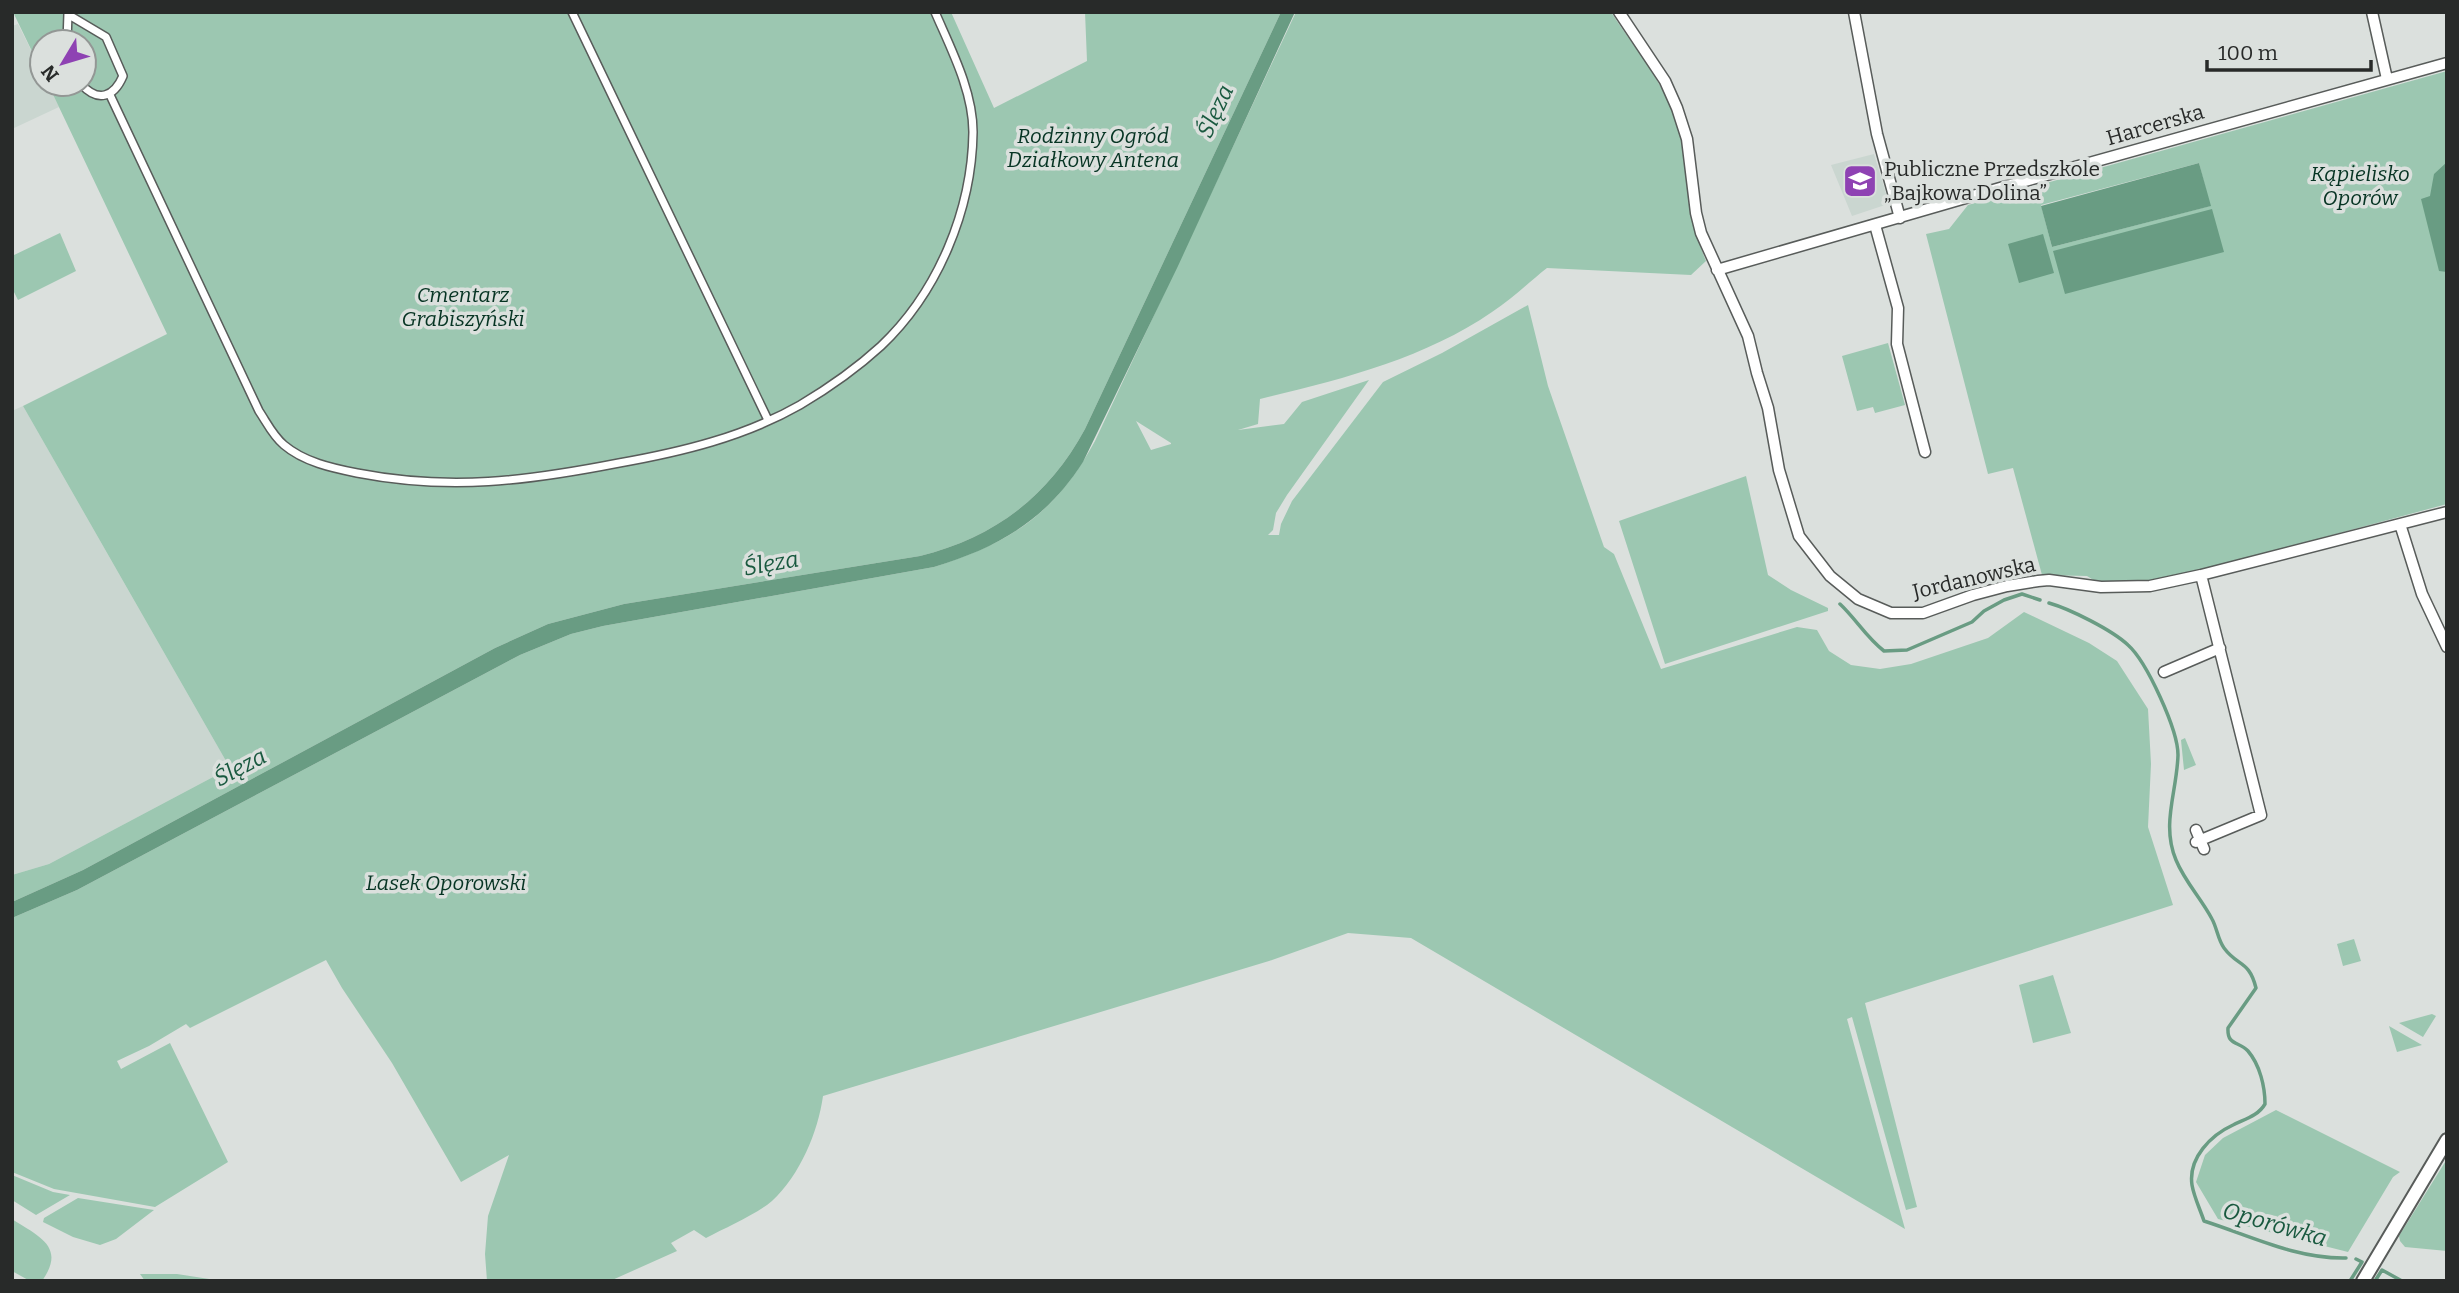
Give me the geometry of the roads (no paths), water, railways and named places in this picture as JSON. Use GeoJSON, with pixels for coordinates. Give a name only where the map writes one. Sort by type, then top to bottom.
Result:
{"type":"FeatureCollection","features":[{"type":"Feature","properties":{"kind":"street"},"geometry":{"type":"LineString","coordinates":[[572,12],[768,420]]}},
{"type":"Feature","properties":{"kind":"street"},"geometry":{"type":"LineString","coordinates":[[110,95],[259,411],[284,445],[305,458],[336,469],[423,483],[507,482],[684,451],[768,420],[799,405],[828,387],[881,345],[927,288],[954,234],[966,189],[973,132],[964,85],[935,12]]}},
{"type":"Feature","properties":{"kind":"street","name":"Jordanowska"},"geometry":{"type":"LineString","coordinates":[[1619,12],[1665,81],[1677,108],[1687,139],[1701,233],[1748,336],[1768,408],[1779,470],[1799,536],[1830,576],[1857,599],[1891,613],[1923,613],[1973,595],[2038,581],[2101,587],[2140,587],[2201,575],[2447,512]]}},
{"type":"Feature","properties":{"kind":"street"},"geometry":{"type":"LineString","coordinates":[[1854,12],[1877,134],[1900,218]]}},
{"type":"Feature","properties":{"kind":"street"},"geometry":{"type":"LineString","coordinates":[[2372,12],[2387,79]]}},
{"type":"Feature","properties":{"kind":"street"},"geometry":{"type":"LineString","coordinates":[[70,13],[106,37],[123,76],[117,90],[110,95],[98,94]]}},
{"type":"Feature","properties":{"kind":"street","name":"Harcerska"},"geometry":{"type":"LineString","coordinates":[[1717,270],[2447,63]]}},
{"type":"Feature","properties":{"kind":"street"},"geometry":{"type":"LineString","coordinates":[[1875,225],[1898,308],[1897,344],[1925,452]]}},
{"type":"Feature","properties":{"kind":"street"},"geometry":{"type":"LineString","coordinates":[[2400,524],[2422,594],[2447,648]]}},
{"type":"Feature","properties":{"kind":"street"},"geometry":{"type":"LineString","coordinates":[[2199,840],[2261,815],[2201,575]]}},
{"type":"Feature","properties":{"kind":"street"},"geometry":{"type":"LineString","coordinates":[[2164,671],[2220,648]]}},
{"type":"Feature","properties":{"kind":"street"},"geometry":{"type":"LineString","coordinates":[[2363,1281],[2447,1140]]}},
{"type":"Feature","properties":{"kind":"waterway","name":"Oporówka"},"geometry":{"type":"LineString","coordinates":[[1840,604],[1884,651],[1907,650],[1972,622],[1984,611],[2022,594],[2040,600]]}},
{"type":"Feature","properties":{"kind":"waterway","name":"Oporówka"},"geometry":{"type":"LineString","coordinates":[[2049,603],[2112,633],[2128,645],[2144,666],[2167,714],[2177,744],[2177,769],[2170,821],[2176,860],[2212,919],[2222,945],[2250,973],[2256,988],[2228,1028],[2228,1034],[2232,1041],[2248,1051],[2256,1063],[2263,1083],[2265,1104],[2255,1114],[2225,1129],[2209,1141],[2197,1157],[2192,1185],[2204,1221],[2291,1251],[2346,1258]]}},
{"type":"Feature","properties":{"kind":"waterway"},"geometry":{"type":"LineString","coordinates":[[2350,1281],[2362,1262],[2356,1259]]}},
{"type":"Feature","properties":{"kind":"waterway","name":"Oporówka"},"geometry":{"type":"LineString","coordinates":[[2375,1281],[2382,1270],[2402,1281]]}},
{"type":"Feature","properties":{"kind":"place","name":"Publiczne Przedszkole „Bajkowa Dolina”"},"geometry":{"type":"Point","coordinates":[1860,181]}},
{"type":"Feature","properties":{"kind":"water label","name":"Ślęza"},"geometry":{"type":"Point","coordinates":[1215,111]}},
{"type":"Feature","properties":{"kind":"water label","name":"Ślęza"},"geometry":{"type":"Point","coordinates":[771,563]}},
{"type":"Feature","properties":{"kind":"water label","name":"Ślęza"},"geometry":{"type":"Point","coordinates":[240,767]}},
{"type":"Feature","properties":{"kind":"park label","name":"Rodzinny Ogród Działkowy Antena"},"geometry":{"type":"Point","coordinates":[1093,148]}},
{"type":"Feature","properties":{"kind":"park label","name":"Kąpielisko Oporów"},"geometry":{"type":"Point","coordinates":[2360,186]}},
{"type":"Feature","properties":{"kind":"park label","name":"Cmentarz Grabiszyński"},"geometry":{"type":"Point","coordinates":[463,307]}},
{"type":"Feature","properties":{"kind":"park label","name":"Lasek Oporowski"},"geometry":{"type":"Point","coordinates":[446,883]}}]}
